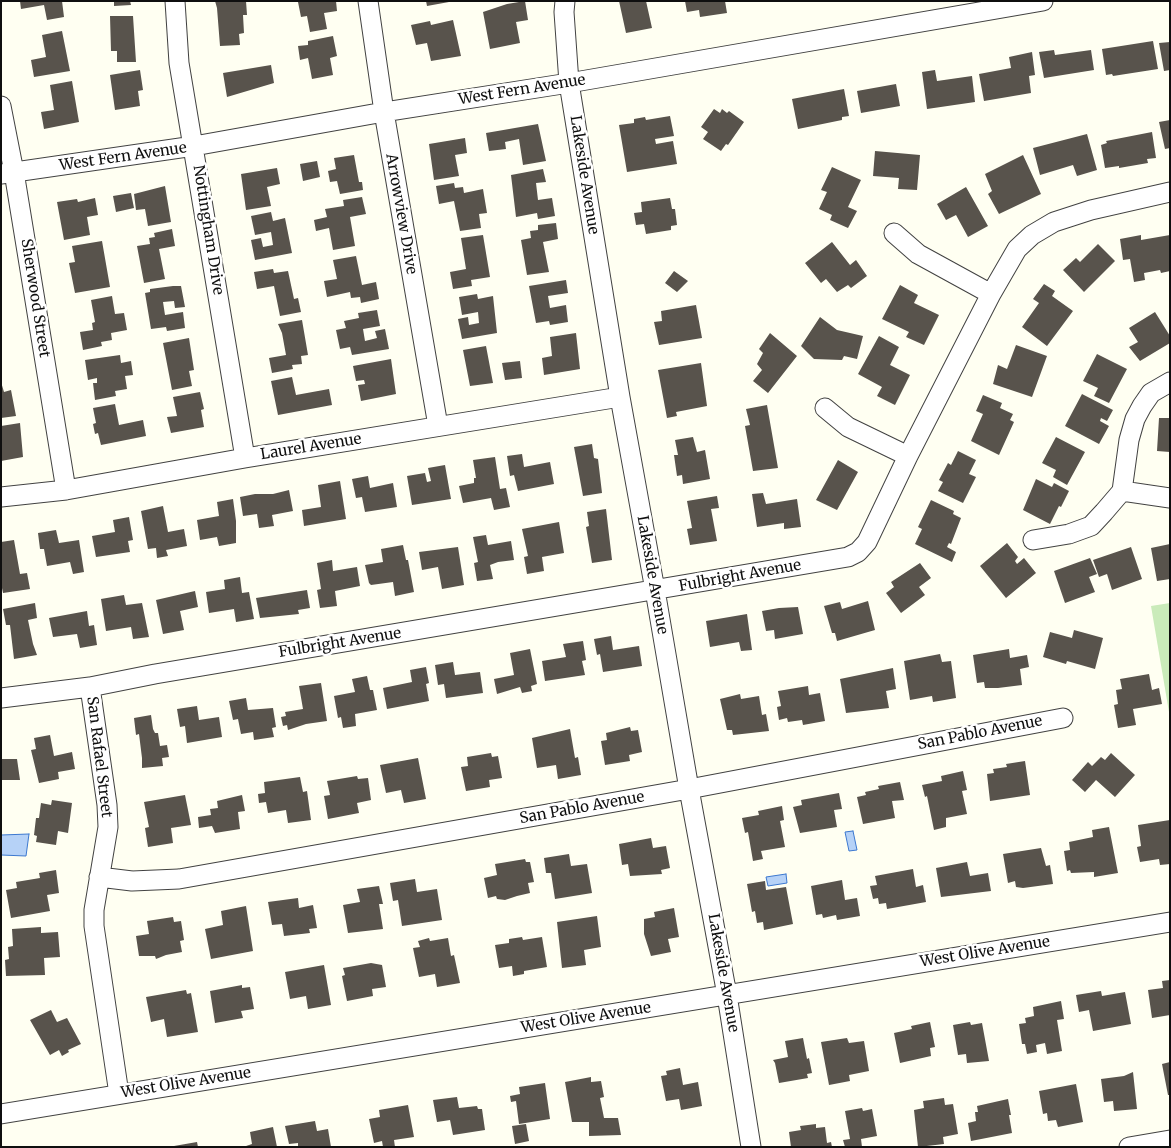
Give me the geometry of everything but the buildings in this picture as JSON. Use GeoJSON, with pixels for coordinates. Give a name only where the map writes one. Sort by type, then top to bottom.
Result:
{"type":"FeatureCollection","features":[{"type":"Feature","properties":{"kind":"street","name":"Nottingham Drive"},"geometry":{"type":"LineString","coordinates":[[175,1],[179,63],[245,458]]}},
{"type":"Feature","properties":{"kind":"street","name":"Arrowview Drive"},"geometry":{"type":"LineString","coordinates":[[368,1],[384,112],[438,426]]}},
{"type":"Feature","properties":{"kind":"street","name":"Lakeside Avenue"},"geometry":{"type":"LineString","coordinates":[[565,1],[564,12],[569,83],[620,397],[689,789],[728,995],[751,1147]]}},
{"type":"Feature","properties":{"kind":"street","name":"West Fern Avenue"},"geometry":{"type":"LineString","coordinates":[[8,173],[194,146],[384,112],[569,83],[1043,1]]}},
{"type":"Feature","properties":{"kind":"street","name":"Sherwood Street"},"geometry":{"type":"LineString","coordinates":[[1,106],[8,173],[66,490]]}},
{"type":"Feature","properties":{"kind":"street","name":"Fulbright Avenue"},"geometry":{"type":"LineString","coordinates":[[90,686],[848,557],[858,552],[867,542],[908,456],[991,294],[1017,249],[1032,235],[1054,222],[1091,210],[1170,192]]}},
{"type":"Feature","properties":{"kind":"street"},"geometry":{"type":"LineString","coordinates":[[894,233],[918,254],[991,294]]}},
{"type":"Feature","properties":{"kind":"street"},"geometry":{"type":"LineString","coordinates":[[1034,540],[1069,534],[1091,526],[1122,490],[1129,440],[1135,419],[1151,393],[1170,382]]}},
{"type":"Feature","properties":{"kind":"street","name":"Laurel Avenue"},"geometry":{"type":"LineString","coordinates":[[1,497],[66,490],[245,458],[620,397]]}},
{"type":"Feature","properties":{"kind":"street"},"geometry":{"type":"LineString","coordinates":[[825,408],[848,427],[908,456]]}},
{"type":"Feature","properties":{"kind":"street"},"geometry":{"type":"LineString","coordinates":[[1122,490],[1170,498]]}},
{"type":"Feature","properties":{"kind":"street","name":"San Rafael Street"},"geometry":{"type":"LineString","coordinates":[[1,698],[90,686],[107,805],[108,827],[94,910],[94,926],[119,1094]]}},
{"type":"Feature","properties":{"kind":"street","name":"San Pablo Avenue"},"geometry":{"type":"LineString","coordinates":[[99,877],[132,881],[179,879],[689,789],[1063,718]]}},
{"type":"Feature","properties":{"kind":"street","name":"West Olive Avenue"},"geometry":{"type":"LineString","coordinates":[[1,1114],[1170,922]]}},
{"type":"Feature","properties":{"kind":"street"},"geometry":{"type":"LineString","coordinates":[[1128,1147],[1170,1140]]}},
{"type":"Feature","properties":{"kind":"green space"},"geometry":{"type":"Polygon","coordinates":[[[1170,603],[1170,718],[1151,606],[1170,603]]]}},
{"type":"Feature","properties":{"kind":"water"},"geometry":{"type":"Polygon","coordinates":[[[853,831],[857,850],[849,851],[845,832],[853,831]]]}},
{"type":"Feature","properties":{"kind":"water"},"geometry":{"type":"Polygon","coordinates":[[[29,834],[26,856],[1,855],[1,835],[29,834]]]}},
{"type":"Feature","properties":{"kind":"water"},"geometry":{"type":"Polygon","coordinates":[[[786,874],[787,883],[768,886],[766,877],[786,874]]]}}]}
